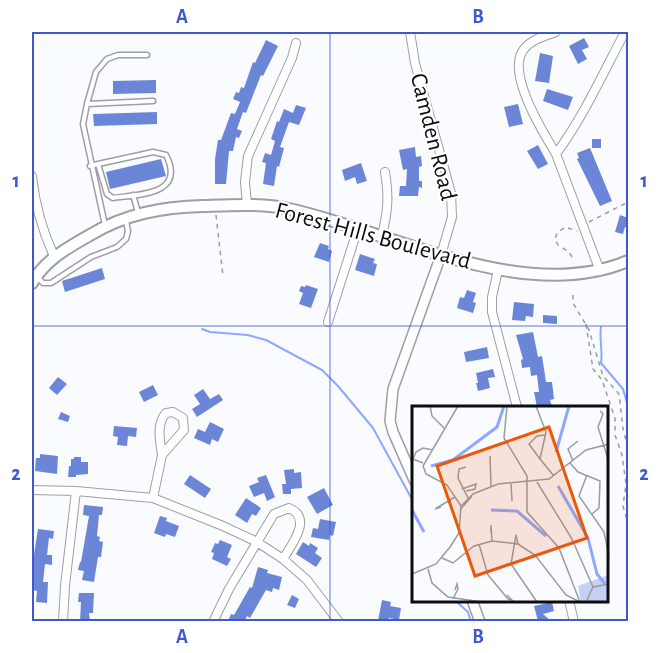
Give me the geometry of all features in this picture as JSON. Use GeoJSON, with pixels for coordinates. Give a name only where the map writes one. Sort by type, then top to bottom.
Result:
{"type":"FeatureCollection","features":[{"type":"Feature","properties":{"kind":"main road","name":"Forest Hills Boulevard"},"geometry":{"type":"LineString","coordinates":[[34,280],[54,256],[105,226],[138,213],[171,207],[247,205],[287,209],[358,228],[441,255],[498,270],[529,274],[600,271],[628,261]]}},
{"type":"Feature","properties":{"kind":"street","name":"Camden Road"},"geometry":{"type":"LineString","coordinates":[[410,32],[416,63],[451,193],[452,217],[441,255],[393,389],[390,410],[393,432],[412,475]]}},
{"type":"Feature","properties":{"kind":"street"},"geometry":{"type":"LineString","coordinates":[[556,32],[531,43],[523,50],[518,66],[534,116],[556,154],[600,271]]}},
{"type":"Feature","properties":{"kind":"street"},"geometry":{"type":"LineString","coordinates":[[556,154],[568,138],[606,71],[622,32]]}},
{"type":"Feature","properties":{"kind":"street"},"geometry":{"type":"LineString","coordinates":[[247,205],[245,182],[248,156],[292,58],[296,43]]}},
{"type":"Feature","properties":{"kind":"street"},"geometry":{"type":"LineString","coordinates":[[382,236],[388,209],[385,172]]}},
{"type":"Feature","properties":{"kind":"street"},"geometry":{"type":"LineString","coordinates":[[32,176],[33,197],[43,232],[54,256]]}},
{"type":"Feature","properties":{"kind":"street"},"geometry":{"type":"LineString","coordinates":[[328,322],[358,228]]}},
{"type":"Feature","properties":{"kind":"street"},"geometry":{"type":"LineString","coordinates":[[498,270],[492,297],[492,312],[517,406]]}},
{"type":"Feature","properties":{"kind":"street"},"geometry":{"type":"LineString","coordinates":[[153,498],[162,455],[159,437],[160,422],[166,413],[173,412],[183,418],[184,430],[162,455]]}},
{"type":"Feature","properties":{"kind":"street"},"geometry":{"type":"LineString","coordinates":[[32,490],[76,491],[153,498],[223,526],[257,542],[283,559],[307,580],[339,621]]}},
{"type":"Feature","properties":{"kind":"street"},"geometry":{"type":"LineString","coordinates":[[63,621],[76,491]]}},
{"type":"Feature","properties":{"kind":"street"},"geometry":{"type":"LineString","coordinates":[[213,621],[274,514],[285,508],[293,510],[300,518],[299,532],[283,559]]}},
{"type":"Feature","properties":{"kind":"street"},"geometry":{"type":"LineString","coordinates":[[473,602],[480,621]]}},
{"type":"Feature","properties":{"kind":"street"},"geometry":{"type":"LineString","coordinates":[[569,602],[574,621]]}},
{"type":"Feature","properties":{"kind":"lane"},"geometry":{"type":"LineString","coordinates":[[105,226],[90,166],[83,124],[87,104],[96,72],[107,59],[118,56],[147,55]]}},
{"type":"Feature","properties":{"kind":"lane"},"geometry":{"type":"LineString","coordinates":[[87,104],[153,101]]}},
{"type":"Feature","properties":{"kind":"lane"},"geometry":{"type":"LineString","coordinates":[[90,166],[99,164],[153,152],[165,155],[170,164],[171,180],[159,190],[113,198],[107,194],[99,164]]}},
{"type":"Feature","properties":{"kind":"lane"},"geometry":{"type":"LineString","coordinates":[[134,195],[138,213]]}},
{"type":"Feature","properties":{"kind":"lane"},"geometry":{"type":"LineString","coordinates":[[34,280],[51,284],[91,257],[117,247],[126,239],[128,231],[124,218]]}},
{"type":"Feature","properties":{"kind":"path"},"geometry":{"type":"LineString","coordinates":[[585,226],[600,215],[628,202]]}},
{"type":"Feature","properties":{"kind":"path"},"geometry":{"type":"LineString","coordinates":[[215,206],[223,276]]}},
{"type":"Feature","properties":{"kind":"path"},"geometry":{"type":"LineString","coordinates":[[572,257],[569,252],[558,245],[555,239],[557,233],[566,227],[580,232]]}},
{"type":"Feature","properties":{"kind":"path"},"geometry":{"type":"LineString","coordinates":[[573,295],[573,303],[589,330],[603,376],[619,394],[623,429],[628,448]]}},
{"type":"Feature","properties":{"kind":"path"},"geometry":{"type":"LineString","coordinates":[[586,324],[594,369],[602,380],[615,418],[615,435],[622,455],[626,484],[623,506],[628,524]]}},
{"type":"Feature","properties":{"kind":"building"},"geometry":{"type":"Polygon","coordinates":[[[584,38],[589,47],[582,50],[587,59],[578,64],[569,46],[584,38]]]}},
{"type":"Feature","properties":{"kind":"building"},"geometry":{"type":"Polygon","coordinates":[[[266,40],[278,46],[263,76],[261,75],[246,113],[243,112],[237,129],[242,131],[239,138],[236,137],[233,151],[229,151],[226,184],[215,184],[218,140],[221,140],[231,113],[235,114],[240,102],[233,99],[236,92],[239,93],[241,87],[244,88],[253,62],[255,63],[266,40]]]}},
{"type":"Feature","properties":{"kind":"building"},"geometry":{"type":"Polygon","coordinates":[[[540,53],[553,56],[549,83],[535,81],[540,53]]]}},
{"type":"Feature","properties":{"kind":"building"},"geometry":{"type":"Polygon","coordinates":[[[156,80],[156,93],[113,94],[113,81],[156,80]]]}},
{"type":"Feature","properties":{"kind":"building"},"geometry":{"type":"Polygon","coordinates":[[[547,89],[573,97],[568,110],[543,101],[547,89]]]}},
{"type":"Feature","properties":{"kind":"building"},"geometry":{"type":"Polygon","coordinates":[[[518,104],[523,124],[509,127],[504,107],[518,104]]]}},
{"type":"Feature","properties":{"kind":"building"},"geometry":{"type":"Polygon","coordinates":[[[296,105],[306,108],[299,125],[289,122],[280,147],[284,148],[279,167],[277,166],[274,186],[263,184],[266,163],[262,162],[265,153],[271,155],[275,141],[271,139],[277,121],[279,122],[284,109],[293,113],[296,105]]]}},
{"type":"Feature","properties":{"kind":"building"},"geometry":{"type":"Polygon","coordinates":[[[157,112],[157,124],[94,126],[93,114],[157,112]]]}},
{"type":"Feature","properties":{"kind":"building"},"geometry":{"type":"Polygon","coordinates":[[[592,139],[601,139],[601,148],[592,148],[592,139]]]}},
{"type":"Feature","properties":{"kind":"building"},"geometry":{"type":"Polygon","coordinates":[[[538,145],[548,164],[538,169],[527,151],[538,145]]]}},
{"type":"Feature","properties":{"kind":"building"},"geometry":{"type":"Polygon","coordinates":[[[415,147],[416,157],[421,156],[419,181],[422,181],[422,188],[419,187],[418,196],[399,196],[400,186],[406,186],[407,169],[403,170],[399,150],[415,147]]]}},
{"type":"Feature","properties":{"kind":"building"},"geometry":{"type":"Polygon","coordinates":[[[590,148],[612,201],[600,206],[577,159],[579,158],[577,153],[590,148]]]}},
{"type":"Feature","properties":{"kind":"building"},"geometry":{"type":"Polygon","coordinates":[[[161,159],[166,176],[110,189],[106,172],[161,159]]]}},
{"type":"Feature","properties":{"kind":"building"},"geometry":{"type":"Polygon","coordinates":[[[361,163],[367,181],[357,184],[355,177],[345,181],[342,170],[361,163]]]}},
{"type":"Feature","properties":{"kind":"building"},"geometry":{"type":"Polygon","coordinates":[[[620,215],[628,218],[628,228],[625,227],[623,234],[615,232],[620,215]]]}},
{"type":"Feature","properties":{"kind":"building"},"geometry":{"type":"Polygon","coordinates":[[[320,243],[329,246],[328,249],[332,251],[329,262],[314,257],[320,243]]]}},
{"type":"Feature","properties":{"kind":"building"},"geometry":{"type":"Polygon","coordinates":[[[360,254],[375,259],[373,263],[377,264],[374,276],[355,270],[360,254]]]}},
{"type":"Feature","properties":{"kind":"building"},"geometry":{"type":"Polygon","coordinates":[[[102,268],[105,279],[65,292],[62,281],[102,268]]]}},
{"type":"Feature","properties":{"kind":"building"},"geometry":{"type":"Polygon","coordinates":[[[306,285],[318,289],[311,308],[299,304],[303,293],[299,291],[301,286],[306,285]]]}},
{"type":"Feature","properties":{"kind":"building"},"geometry":{"type":"Polygon","coordinates":[[[467,290],[476,293],[473,313],[457,308],[460,297],[464,298],[467,290]]]}},
{"type":"Feature","properties":{"kind":"building"},"geometry":{"type":"Polygon","coordinates":[[[514,302],[534,304],[533,317],[526,316],[525,321],[512,320],[514,302]]]}},
{"type":"Feature","properties":{"kind":"building"},"geometry":{"type":"Polygon","coordinates":[[[543,315],[557,316],[557,324],[543,323],[543,315]]]}},
{"type":"Feature","properties":{"kind":"building"},"geometry":{"type":"Polygon","coordinates":[[[533,332],[538,357],[542,356],[546,382],[552,382],[554,399],[550,400],[552,406],[537,406],[534,392],[539,392],[537,375],[531,376],[530,367],[522,368],[521,360],[523,359],[516,335],[533,332]]]}},
{"type":"Feature","properties":{"kind":"building"},"geometry":{"type":"Polygon","coordinates":[[[487,347],[489,358],[466,362],[464,352],[487,347]]]}},
{"type":"Feature","properties":{"kind":"building"},"geometry":{"type":"Polygon","coordinates":[[[493,369],[495,377],[488,378],[490,388],[478,391],[476,373],[493,369]]]}},
{"type":"Feature","properties":{"kind":"building"},"geometry":{"type":"Polygon","coordinates":[[[58,377],[67,384],[57,395],[49,388],[58,377]]]}},
{"type":"Feature","properties":{"kind":"building"},"geometry":{"type":"Polygon","coordinates":[[[153,385],[158,395],[144,402],[139,392],[153,385]]]}},
{"type":"Feature","properties":{"kind":"building"},"geometry":{"type":"Polygon","coordinates":[[[203,389],[210,399],[219,394],[223,400],[197,417],[192,409],[200,404],[194,395],[203,389]]]}},
{"type":"Feature","properties":{"kind":"building"},"geometry":{"type":"Polygon","coordinates":[[[61,412],[70,416],[68,422],[58,419],[61,412]]]}},
{"type":"Feature","properties":{"kind":"building"},"geometry":{"type":"Polygon","coordinates":[[[210,422],[224,429],[218,442],[212,439],[210,445],[194,438],[198,429],[205,432],[210,422]]]}},
{"type":"Feature","properties":{"kind":"building"},"geometry":{"type":"Polygon","coordinates":[[[114,426],[137,428],[136,437],[128,436],[127,446],[117,445],[118,437],[113,436],[114,426]]]}},
{"type":"Feature","properties":{"kind":"building"},"geometry":{"type":"Polygon","coordinates":[[[40,454],[58,456],[57,474],[35,471],[36,458],[40,458],[40,454]]]}},
{"type":"Feature","properties":{"kind":"building"},"geometry":{"type":"Polygon","coordinates":[[[81,457],[81,462],[88,462],[88,474],[68,477],[71,459],[81,457]]]}},
{"type":"Feature","properties":{"kind":"building"},"geometry":{"type":"Polygon","coordinates":[[[294,469],[294,473],[301,472],[302,488],[291,489],[291,494],[283,494],[282,484],[286,484],[284,470],[294,469]]]}},
{"type":"Feature","properties":{"kind":"building"},"geometry":{"type":"Polygon","coordinates":[[[190,475],[211,489],[205,498],[184,484],[190,475]]]}},
{"type":"Feature","properties":{"kind":"building"},"geometry":{"type":"Polygon","coordinates":[[[266,475],[275,497],[267,501],[264,493],[254,497],[249,486],[259,482],[257,478],[266,475]]]}},
{"type":"Feature","properties":{"kind":"building"},"geometry":{"type":"Polygon","coordinates":[[[324,488],[333,505],[317,514],[307,497],[324,488]]]}},
{"type":"Feature","properties":{"kind":"building"},"geometry":{"type":"Polygon","coordinates":[[[246,498],[261,508],[256,516],[252,514],[247,523],[235,515],[246,498]]]}},
{"type":"Feature","properties":{"kind":"building"},"geometry":{"type":"Polygon","coordinates":[[[84,505],[103,507],[102,515],[99,515],[97,536],[100,537],[99,541],[103,542],[94,582],[82,580],[84,571],[78,570],[89,516],[83,515],[84,505]]]}},
{"type":"Feature","properties":{"kind":"building"},"geometry":{"type":"Polygon","coordinates":[[[160,516],[179,526],[175,537],[166,534],[165,537],[154,533],[160,516]]]}},
{"type":"Feature","properties":{"kind":"building"},"geometry":{"type":"Polygon","coordinates":[[[320,519],[336,522],[333,536],[330,535],[329,540],[311,537],[313,528],[318,529],[320,519]]]}},
{"type":"Feature","properties":{"kind":"building"},"geometry":{"type":"Polygon","coordinates":[[[38,529],[54,531],[53,539],[49,538],[47,555],[52,555],[52,565],[45,564],[43,582],[48,582],[47,603],[36,602],[37,591],[32,590],[32,567],[38,529]]]}},
{"type":"Feature","properties":{"kind":"building"},"geometry":{"type":"Polygon","coordinates":[[[220,540],[232,545],[227,557],[231,559],[227,566],[212,559],[214,553],[211,552],[215,543],[218,544],[220,540]]]}},
{"type":"Feature","properties":{"kind":"building"},"geometry":{"type":"Polygon","coordinates":[[[303,542],[318,548],[315,553],[322,558],[316,567],[296,554],[303,542]]]}},
{"type":"Feature","properties":{"kind":"building"},"geometry":{"type":"Polygon","coordinates":[[[258,567],[268,570],[267,573],[282,577],[279,590],[273,588],[272,592],[266,590],[250,618],[247,616],[245,621],[228,621],[250,587],[252,588],[258,567]]]}},
{"type":"Feature","properties":{"kind":"building"},"geometry":{"type":"Polygon","coordinates":[[[79,593],[94,593],[93,613],[89,613],[90,621],[80,621],[79,593]]]}},
{"type":"Feature","properties":{"kind":"building"},"geometry":{"type":"Polygon","coordinates":[[[292,595],[299,599],[295,608],[287,605],[292,595]]]}},
{"type":"Feature","properties":{"kind":"building"},"geometry":{"type":"Polygon","coordinates":[[[382,600],[391,602],[390,606],[401,608],[399,620],[389,618],[388,621],[378,621],[382,600]]]}},
{"type":"Feature","properties":{"kind":"building"},"geometry":{"type":"Polygon","coordinates":[[[552,602],[554,611],[543,614],[551,621],[538,621],[534,606],[552,602]]]}},
{"type":"Feature","properties":{"kind":"waterway"},"geometry":{"type":"LineString","coordinates":[[601,327],[601,363],[623,389],[627,403],[628,429]]}},
{"type":"Feature","properties":{"kind":"waterway"},"geometry":{"type":"LineString","coordinates":[[202,329],[210,332],[248,335],[266,340],[322,370],[373,428],[412,499]]}},
{"type":"Feature","properties":{"kind":"waterway"},"geometry":{"type":"LineString","coordinates":[[458,602],[468,612],[471,622]]}}]}
